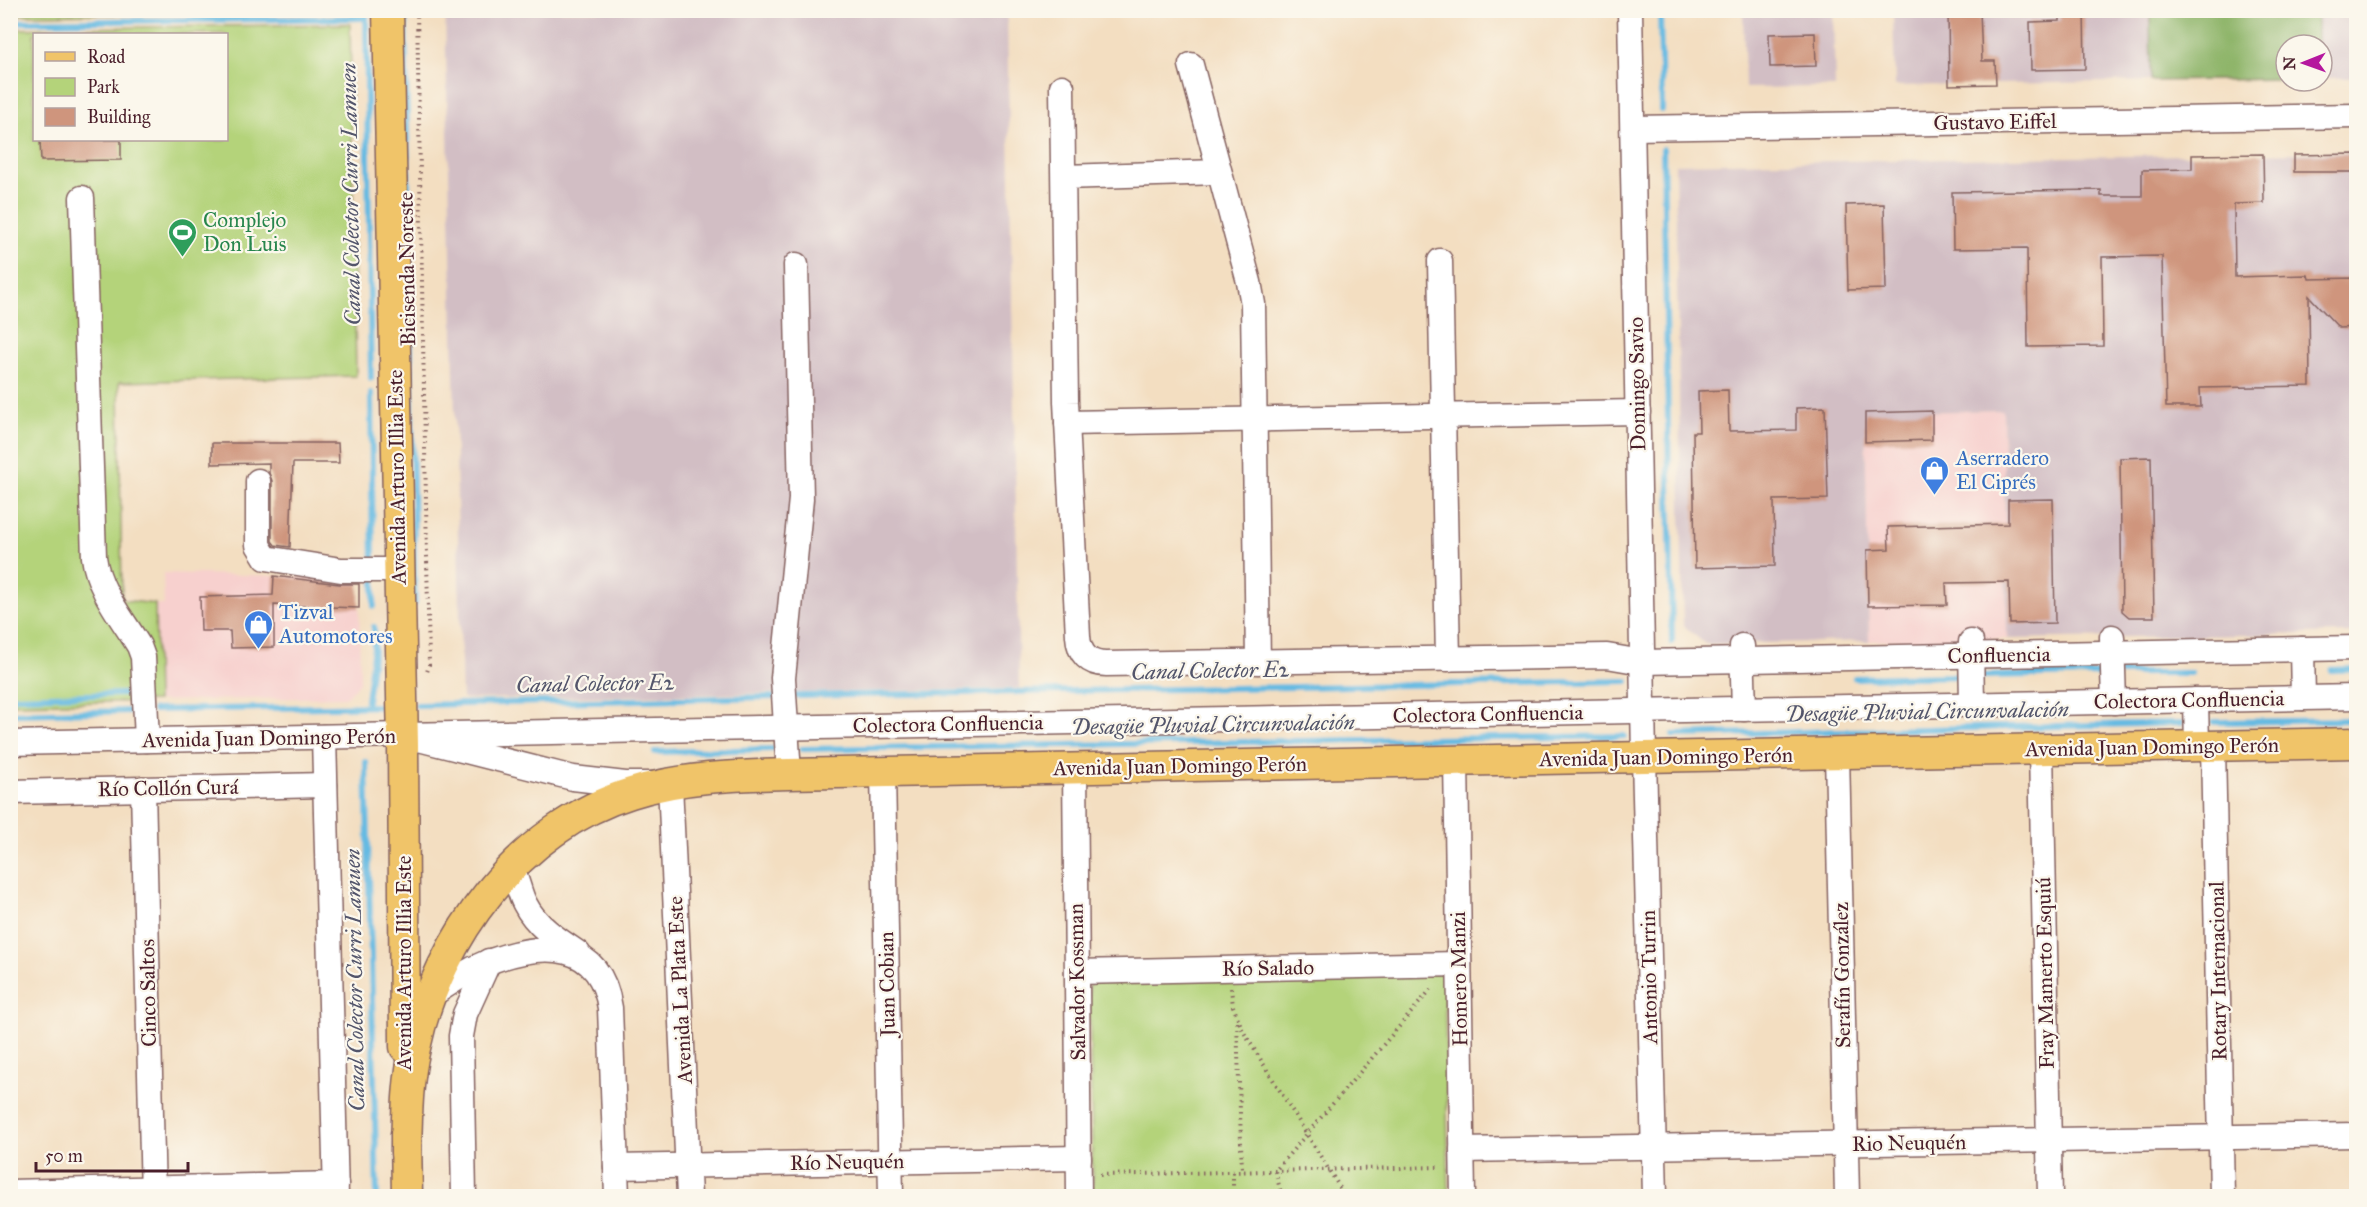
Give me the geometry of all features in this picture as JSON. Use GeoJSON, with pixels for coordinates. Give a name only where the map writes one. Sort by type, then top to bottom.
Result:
{"type":"FeatureCollection","features":[{"type":"Feature","properties":{"kind":"main road","name":"Avenida Arturo Illia Este"},"geometry":{"type":"LineString","coordinates":[[388,10],[403,735],[407,1197]]}},
{"type":"Feature","properties":{"kind":"main road","name":"Avenida Juan Domingo Perón"},"geometry":{"type":"LineString","coordinates":[[670,784],[741,776],[789,774],[2356,743]]}},
{"type":"Feature","properties":{"kind":"main road"},"geometry":{"type":"LineString","coordinates":[[406,1152],[413,1058],[421,1021],[455,942],[489,892],[511,868],[558,829],[628,794],[670,784]]}},
{"type":"Feature","properties":{"kind":"street","name":"Domingo Savio"},"geometry":{"type":"LineString","coordinates":[[1630,10],[1644,757]]}},
{"type":"Feature","properties":{"kind":"street"},"geometry":{"type":"LineString","coordinates":[[1191,65],[1251,292],[1258,662]]}},
{"type":"Feature","properties":{"kind":"street","name":"Confluencia"},"geometry":{"type":"LineString","coordinates":[[1062,87],[1067,423],[1078,643],[1084,656],[1100,664],[1607,656],[1642,662],[1742,652],[2258,642],[2302,649],[2356,648]]}},
{"type":"Feature","properties":{"kind":"street","name":"Gustavo Eiffel"},"geometry":{"type":"LineString","coordinates":[[1633,128],[2356,116]]}},
{"type":"Feature","properties":{"kind":"street"},"geometry":{"type":"LineString","coordinates":[[1064,177],[1219,172]]}},
{"type":"Feature","properties":{"kind":"street"},"geometry":{"type":"LineString","coordinates":[[82,198],[94,557],[100,583],[139,646],[145,678],[147,740]]}},
{"type":"Feature","properties":{"kind":"street"},"geometry":{"type":"LineString","coordinates":[[1440,261],[1448,659]]}},
{"type":"Feature","properties":{"kind":"street"},"geometry":{"type":"LineString","coordinates":[[789,774],[783,678],[801,499],[796,265]]}},
{"type":"Feature","properties":{"kind":"street"},"geometry":{"type":"LineString","coordinates":[[1067,423],[1638,412]]}},
{"type":"Feature","properties":{"kind":"street"},"geometry":{"type":"LineString","coordinates":[[258,481],[258,545],[266,558],[341,570],[399,570]]}},
{"type":"Feature","properties":{"kind":"street"},"geometry":{"type":"LineString","coordinates":[[2113,645],[2114,702]]}},
{"type":"Feature","properties":{"kind":"street"},"geometry":{"type":"LineString","coordinates":[[1971,648],[1972,705]]}},
{"type":"Feature","properties":{"kind":"street"},"geometry":{"type":"LineString","coordinates":[[2302,649],[2303,698]]}},
{"type":"Feature","properties":{"kind":"street"},"geometry":{"type":"LineString","coordinates":[[1742,652],[1744,709]]}},
{"type":"Feature","properties":{"kind":"street","name":"Colectora Confluencia"},"geometry":{"type":"LineString","coordinates":[[403,735],[2356,697]]}},
{"type":"Feature","properties":{"kind":"street","name":"Rotary Internacional"},"geometry":{"type":"LineString","coordinates":[[2196,700],[2205,746],[2222,1197]]}},
{"type":"Feature","properties":{"kind":"street","name":"Avenida Juan Domingo Perón"},"geometry":{"type":"LineString","coordinates":[[10,743],[403,735],[573,778],[625,784],[670,784]]}},
{"type":"Feature","properties":{"kind":"street"},"geometry":{"type":"LineString","coordinates":[[10,1191],[336,1190],[324,736]]}},
{"type":"Feature","properties":{"kind":"street","name":"Fray Mamerto Esquiú"},"geometry":{"type":"LineString","coordinates":[[2041,749],[2050,1197]]}},
{"type":"Feature","properties":{"kind":"street","name":"Serafín González"},"geometry":{"type":"LineString","coordinates":[[1837,754],[1847,1197]]}},
{"type":"Feature","properties":{"kind":"street","name":"Antonio Turrin"},"geometry":{"type":"LineString","coordinates":[[1644,757],[1655,1197]]}},
{"type":"Feature","properties":{"kind":"street","name":"Homero Manzi"},"geometry":{"type":"LineString","coordinates":[[1456,761],[1459,964],[1452,1153],[1463,1197]]}},
{"type":"Feature","properties":{"kind":"street","name":"Salvador Kossman"},"geometry":{"type":"LineString","coordinates":[[1074,768],[1077,972],[1090,1191]]}},
{"type":"Feature","properties":{"kind":"street","name":"Juan Cobian"},"geometry":{"type":"LineString","coordinates":[[883,772],[891,1197]]}},
{"type":"Feature","properties":{"kind":"street","name":"Avenida La Plata Este"},"geometry":{"type":"LineString","coordinates":[[670,784],[689,1197]]}},
{"type":"Feature","properties":{"kind":"street","name":"Río Collón Curá"},"geometry":{"type":"LineString","coordinates":[[10,792],[325,785]]}},
{"type":"Feature","properties":{"kind":"street","name":"Cinco Saltos"},"geometry":{"type":"LineString","coordinates":[[143,789],[153,1192]]}},
{"type":"Feature","properties":{"kind":"street"},"geometry":{"type":"LineString","coordinates":[[511,868],[518,881],[524,903],[536,921],[590,962],[607,991],[610,1008],[617,1197]]}},
{"type":"Feature","properties":{"kind":"street"},"geometry":{"type":"LineString","coordinates":[[430,996],[489,961],[515,954],[541,951],[564,951],[580,955]]}},
{"type":"Feature","properties":{"kind":"street"},"geometry":{"type":"LineString","coordinates":[[464,1197],[461,1036],[468,1006],[489,961]]}},
{"type":"Feature","properties":{"kind":"street","name":"Río Salado"},"geometry":{"type":"LineString","coordinates":[[1077,972],[1459,964]]}},
{"type":"Feature","properties":{"kind":"street","name":"Rio Neuquén"},"geometry":{"type":"LineString","coordinates":[[1452,1153],[1654,1147],[2356,1136]]}},
{"type":"Feature","properties":{"kind":"street","name":"Río Neuquén"},"geometry":{"type":"LineString","coordinates":[[616,1167],[890,1161],[1089,1161]]}},
{"type":"Feature","properties":{"kind":"path","name":"Bicisenda Noreste"},"geometry":{"type":"LineString","coordinates":[[401,688],[418,686],[429,665],[417,10]]}},
{"type":"Feature","properties":{"kind":"path"},"geometry":{"type":"LineString","coordinates":[[1275,1171],[1439,980]]}},
{"type":"Feature","properties":{"kind":"path"},"geometry":{"type":"LineString","coordinates":[[1231,984],[1237,1018],[1242,1172]]}},
{"type":"Feature","properties":{"kind":"path"},"geometry":{"type":"LineString","coordinates":[[1237,1018],[1251,1046],[1345,1197]]}},
{"type":"Feature","properties":{"kind":"path"},"geometry":{"type":"LineString","coordinates":[[1443,1177],[1443,1167],[1452,1153]]}},
{"type":"Feature","properties":{"kind":"path"},"geometry":{"type":"LineString","coordinates":[[1089,1161],[1100,1175]]}},
{"type":"Feature","properties":{"kind":"path"},"geometry":{"type":"LineString","coordinates":[[1100,1175],[1443,1167]]}},
{"type":"Feature","properties":{"kind":"path"},"geometry":{"type":"LineString","coordinates":[[1275,1171],[1282,1197]]}},
{"type":"Feature","properties":{"kind":"path"},"geometry":{"type":"LineString","coordinates":[[1233,1172],[1233,1197]]}},
{"type":"Feature","properties":{"kind":"path"},"geometry":{"type":"LineString","coordinates":[[1090,1191],[1100,1175]]}},
{"type":"Feature","properties":{"kind":"shaded area"},"geometry":{"type":"Polygon","coordinates":[[[445,11],[1007,11],[1019,688],[462,699],[445,11]]]}},
{"type":"Feature","properties":{"kind":"shaded area"},"geometry":{"type":"Polygon","coordinates":[[[1743,11],[1833,11],[1835,87],[1745,88],[1743,11]]]}},
{"type":"Feature","properties":{"kind":"shaded area"},"geometry":{"type":"Polygon","coordinates":[[[1893,11],[2150,11],[2151,81],[1895,86],[1893,11]]]}},
{"type":"Feature","properties":{"kind":"shaded area"},"geometry":{"type":"Polygon","coordinates":[[[2317,11],[2356,11],[2356,78],[2334,78],[2334,33],[2317,33],[2317,11]]]}},
{"type":"Feature","properties":{"kind":"shaded area"},"geometry":{"type":"Polygon","coordinates":[[[2356,152],[2356,633],[2007,639],[2003,410],[1865,413],[1869,641],[1705,644],[1683,625],[1675,164],[2356,152]]]}},
{"type":"Feature","properties":{"kind":"shaded area","name":"Aserradero El Ciprés"},"geometry":{"type":"Polygon","coordinates":[[[2003,410],[2007,639],[1869,641],[1865,413],[2003,410]]]}},
{"type":"Feature","properties":{"kind":"shaded area","name":"Tizval Automotores"},"geometry":{"type":"Polygon","coordinates":[[[163,573],[359,578],[360,682],[346,697],[157,701],[155,604],[164,605],[163,573]]]}},
{"type":"Feature","properties":{"kind":"green space"},"geometry":{"type":"Polygon","coordinates":[[[11,10],[358,10],[358,12],[10,15],[11,10]]]}},
{"type":"Feature","properties":{"kind":"green space"},"geometry":{"type":"Polygon","coordinates":[[[2150,11],[2317,11],[2317,33],[2274,33],[2274,79],[2151,81],[2150,11]]]}},
{"type":"Feature","properties":{"kind":"green space","name":"Complejo Don Luis"},"geometry":{"type":"Polygon","coordinates":[[[350,24],[356,376],[119,382],[122,600],[155,604],[157,701],[11,704],[11,29],[350,24]]]}},
{"type":"Feature","properties":{"kind":"green space"},"geometry":{"type":"Polygon","coordinates":[[[1444,973],[1449,1196],[1093,1196],[1089,981],[1444,973]]]}},
{"type":"Feature","properties":{"kind":"building"},"geometry":{"type":"Polygon","coordinates":[[[1948,10],[1980,10],[1982,61],[1995,61],[1996,84],[1949,85],[1948,10]]]}},
{"type":"Feature","properties":{"kind":"building"},"geometry":{"type":"Polygon","coordinates":[[[2060,10],[2084,10],[2085,69],[2031,70],[2030,22],[2060,21],[2060,10]]]}},
{"type":"Feature","properties":{"kind":"building"},"geometry":{"type":"Polygon","coordinates":[[[1815,33],[1816,66],[1770,67],[1769,34],[1815,33]]]}},
{"type":"Feature","properties":{"kind":"building"},"geometry":{"type":"Polygon","coordinates":[[[40,141],[121,141],[121,160],[41,161],[40,141]]]}},
{"type":"Feature","properties":{"kind":"building"},"geometry":{"type":"Polygon","coordinates":[[[2263,154],[2264,203],[2234,204],[2235,277],[2308,275],[2309,279],[2356,278],[2356,327],[2339,328],[2309,296],[2310,386],[2200,388],[2201,407],[2166,407],[2162,256],[2102,257],[2103,346],[2028,347],[2027,248],[1953,249],[1952,192],[2101,190],[2101,196],[2142,196],[2142,170],[2192,169],[2192,155],[2263,154]]]}},
{"type":"Feature","properties":{"kind":"building"},"geometry":{"type":"Polygon","coordinates":[[[2356,154],[2356,172],[2294,172],[2294,155],[2356,154]]]}},
{"type":"Feature","properties":{"kind":"building"},"geometry":{"type":"Polygon","coordinates":[[[1884,204],[1886,289],[1848,290],[1846,205],[1884,204]]]}},
{"type":"Feature","properties":{"kind":"building"},"geometry":{"type":"Polygon","coordinates":[[[1728,390],[1729,431],[1796,430],[1796,408],[1825,407],[1828,499],[1774,500],[1775,566],[1695,568],[1693,432],[1699,432],[1698,391],[1728,390]]]}},
{"type":"Feature","properties":{"kind":"building"},"geometry":{"type":"Polygon","coordinates":[[[1932,411],[1932,440],[1865,442],[1865,413],[1932,411]]]}},
{"type":"Feature","properties":{"kind":"building"},"geometry":{"type":"Polygon","coordinates":[[[212,443],[338,443],[339,463],[293,463],[290,547],[275,545],[272,541],[272,481],[269,463],[212,464],[212,443]]]}},
{"type":"Feature","properties":{"kind":"building"},"geometry":{"type":"Polygon","coordinates":[[[2151,457],[2154,617],[2129,617],[2122,611],[2120,458],[2151,457]]]}},
{"type":"Feature","properties":{"kind":"building"},"geometry":{"type":"Polygon","coordinates":[[[2053,499],[2055,623],[2010,624],[2009,582],[1946,583],[1947,605],[1868,606],[1867,550],[1889,549],[1888,527],[2008,524],[2008,500],[2053,499]]]}},
{"type":"Feature","properties":{"kind":"building"},"geometry":{"type":"Polygon","coordinates":[[[274,576],[339,584],[359,584],[359,608],[274,605],[274,647],[231,648],[230,631],[201,631],[200,597],[273,595],[274,576]]]}},
{"type":"Feature","properties":{"kind":"waterway","name":"Canal Colector Curri Lamuen"},"geometry":{"type":"LineString","coordinates":[[366,10],[371,378]]}},
{"type":"Feature","properties":{"kind":"waterway"},"geometry":{"type":"LineString","coordinates":[[405,10],[415,603]]}},
{"type":"Feature","properties":{"kind":"waterway"},"geometry":{"type":"LineString","coordinates":[[1660,10],[1662,110]]}},
{"type":"Feature","properties":{"kind":"waterway"},"geometry":{"type":"LineString","coordinates":[[10,22],[366,18]]}},
{"type":"Feature","properties":{"kind":"waterway"},"geometry":{"type":"LineString","coordinates":[[1663,149],[1672,642]]}},
{"type":"Feature","properties":{"kind":"waterway","name":"Canal Colector Curri Lamuen"},"geometry":{"type":"LineString","coordinates":[[371,393],[373,564]]}},
{"type":"Feature","properties":{"kind":"waterway","name":"Canal Colector Curri Lamuen"},"geometry":{"type":"LineString","coordinates":[[374,579],[374,606]]}},
{"type":"Feature","properties":{"kind":"waterway","name":"Canal Colector Curri Lamuen"},"geometry":{"type":"LineString","coordinates":[[367,701],[374,648],[374,627]]}},
{"type":"Feature","properties":{"kind":"waterway","name":"Canal Colector E2"},"geometry":{"type":"LineString","coordinates":[[2332,670],[2356,669]]}},
{"type":"Feature","properties":{"kind":"waterway","name":"Canal Colector E2"},"geometry":{"type":"LineString","coordinates":[[2121,673],[2191,673]]}},
{"type":"Feature","properties":{"kind":"waterway","name":"Canal Colector E2"},"geometry":{"type":"LineString","coordinates":[[1979,676],[2102,674]]}},
{"type":"Feature","properties":{"kind":"waterway","name":"Canal Colector E2"},"geometry":{"type":"LineString","coordinates":[[1855,678],[1961,676]]}},
{"type":"Feature","properties":{"kind":"waterway","name":"Canal Colector E2"},"geometry":{"type":"LineString","coordinates":[[793,696],[1627,681]]}},
{"type":"Feature","properties":{"kind":"waterway"},"geometry":{"type":"LineString","coordinates":[[10,697],[123,694]]}},
{"type":"Feature","properties":{"kind":"waterway","name":"Canal Colector E2"},"geometry":{"type":"LineString","coordinates":[[417,705],[773,697]]}},
{"type":"Feature","properties":{"kind":"waterway","name":"Canal Colector E2"},"geometry":{"type":"LineString","coordinates":[[154,710],[391,706]]}},
{"type":"Feature","properties":{"kind":"waterway","name":"Canal Colector E2"},"geometry":{"type":"LineString","coordinates":[[10,714],[131,711]]}},
{"type":"Feature","properties":{"kind":"waterway","name":"Desagüe Pluvial Circunvalación"},"geometry":{"type":"LineString","coordinates":[[2214,722],[2356,720]]}},
{"type":"Feature","properties":{"kind":"waterway","name":"Desagüe Pluvial Circunvalación"},"geometry":{"type":"LineString","coordinates":[[1673,735],[2181,723]]}},
{"type":"Feature","properties":{"kind":"waterway","name":"Desagüe Pluvial Circunvalación"},"geometry":{"type":"LineString","coordinates":[[802,749],[1624,736]]}},
{"type":"Feature","properties":{"kind":"waterway","name":"Desagüe Pluvial Circunvalación"},"geometry":{"type":"LineString","coordinates":[[655,752],[772,749]]}},
{"type":"Feature","properties":{"kind":"waterway","name":"Canal Colector Curri Lamuen"},"geometry":{"type":"LineString","coordinates":[[366,762],[377,1196]]}},
{"type":"Feature","properties":{"kind":"place","name":"Complejo Don Luis"},"geometry":{"type":"Point","coordinates":[182,258]}},
{"type":"Feature","properties":{"kind":"place","name":"Aserradero El Ciprés"},"geometry":{"type":"Point","coordinates":[1935,496]}},
{"type":"Feature","properties":{"kind":"place","name":"Tizval Automotores"},"geometry":{"type":"Point","coordinates":[258,650]}}]}
